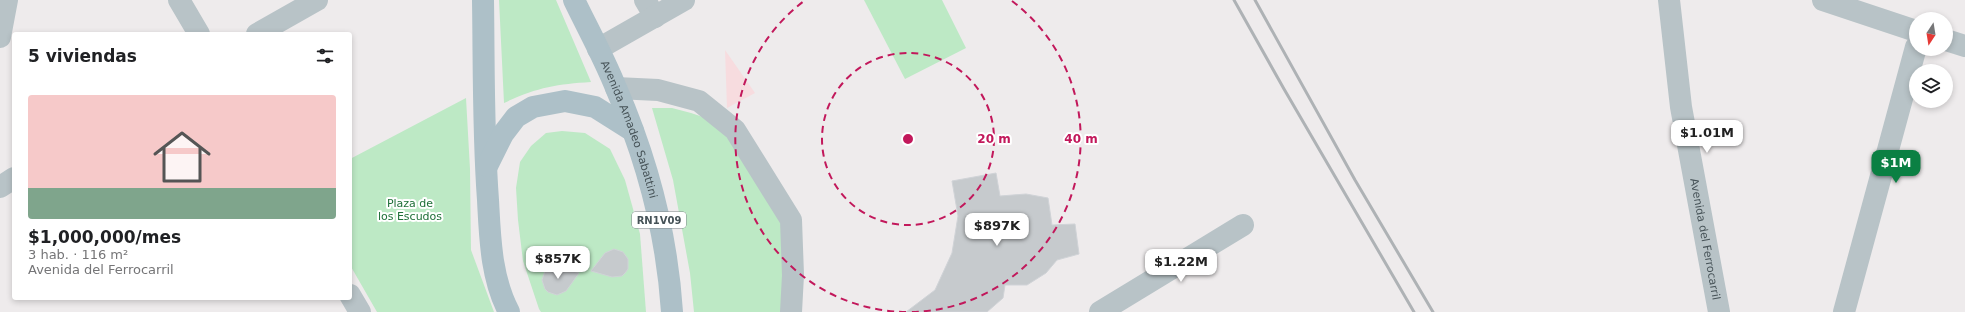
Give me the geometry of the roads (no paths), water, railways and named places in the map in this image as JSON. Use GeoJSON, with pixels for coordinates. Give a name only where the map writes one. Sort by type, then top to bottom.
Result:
{"type":"FeatureCollection","features":[{"type":"Feature","properties":{"kind":"main road"},"geometry":{"type":"LineString","coordinates":[[483,0],[486,169],[490,236],[501,297],[509,312]]}},
{"type":"Feature","properties":{"kind":"main road","name":"Avenida Amadeo Sabattini"},"geometry":{"type":"LineString","coordinates":[[574,0],[616,88],[633,131],[655,202],[664,239],[670,280],[672,312]]}},
{"type":"Feature","properties":{"kind":"main road"},"geometry":{"type":"LineString","coordinates":[[486,169],[503,134],[516,117],[533,107],[565,101],[594,106],[633,131]]}},
{"type":"Feature","properties":{"kind":"street"},"geometry":{"type":"LineString","coordinates":[[0,37],[7,0]]}},
{"type":"Feature","properties":{"kind":"street"},"geometry":{"type":"LineString","coordinates":[[179,0],[198,32]]}},
{"type":"Feature","properties":{"kind":"street"},"geometry":{"type":"LineString","coordinates":[[261,32],[317,0]]}},
{"type":"Feature","properties":{"kind":"street"},"geometry":{"type":"LineString","coordinates":[[598,50],[650,8],[684,0]]}},
{"type":"Feature","properties":{"kind":"street","name":"Avenida del Ferrocarril"},"geometry":{"type":"LineString","coordinates":[[1669,0],[1681,107],[1719,312]]}},
{"type":"Feature","properties":{"kind":"street"},"geometry":{"type":"LineString","coordinates":[[1824,0],[1909,29]]}},
{"type":"Feature","properties":{"kind":"street"},"geometry":{"type":"LineString","coordinates":[[1953,42],[1965,46]]}},
{"type":"Feature","properties":{"kind":"street"},"geometry":{"type":"LineString","coordinates":[[1844,312],[1914,56]]}},
{"type":"Feature","properties":{"kind":"street"},"geometry":{"type":"LineString","coordinates":[[616,88],[658,90],[699,101],[735,130],[791,220],[793,275],[791,312]]}},
{"type":"Feature","properties":{"kind":"street"},"geometry":{"type":"LineString","coordinates":[[0,187],[12,179]]}},
{"type":"Feature","properties":{"kind":"street"},"geometry":{"type":"LineString","coordinates":[[1100,312],[1244,225]]}},
{"type":"Feature","properties":{"kind":"street"},"geometry":{"type":"LineString","coordinates":[[352,298],[360,312]]}},
{"type":"Feature","properties":{"kind":"railway"},"geometry":{"type":"LineString","coordinates":[[1234,0],[1414,312]]}},
{"type":"Feature","properties":{"kind":"railway"},"geometry":{"type":"LineString","coordinates":[[1255,0],[1355,180],[1433,312]]}},
{"type":"Feature","properties":{"kind":"park label","name":"Plaza de los Escudos"},"geometry":{"type":"Point","coordinates":[410,209]}}]}
